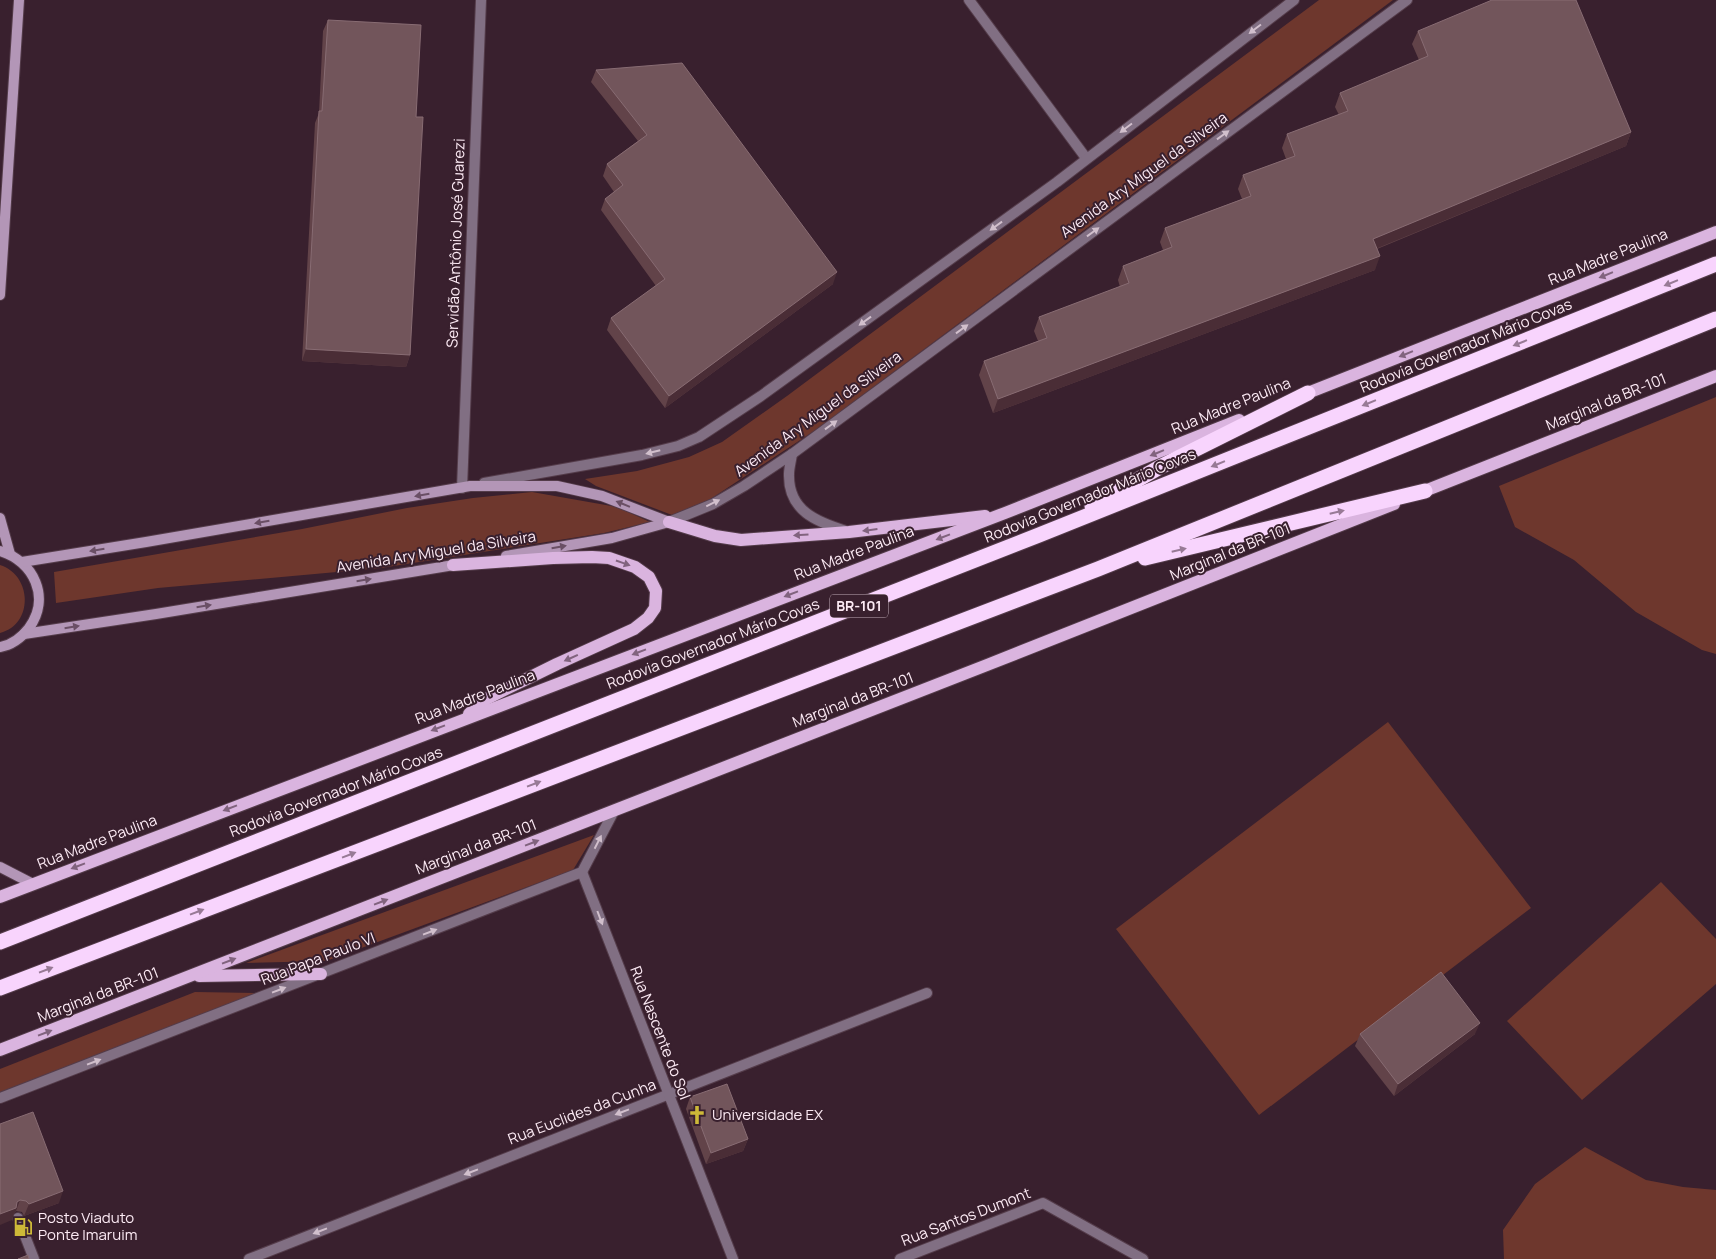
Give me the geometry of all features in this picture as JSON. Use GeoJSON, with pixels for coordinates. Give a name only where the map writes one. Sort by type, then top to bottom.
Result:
{"type":"FeatureCollection","features":[{"type":"Feature","properties":{"kind":"highway","name":"Rodovia Governador Mário Covas"},"geometry":{"type":"LineString","coordinates":[[0,942],[1039,535],[1716,264]]}},
{"type":"Feature","properties":{"kind":"highway"},"geometry":{"type":"LineString","coordinates":[[0,988],[1098,569],[1716,318]]}},
{"type":"Feature","properties":{"kind":"highway"},"geometry":{"type":"LineString","coordinates":[[1039,535],[1160,468],[1308,393]]}},
{"type":"Feature","properties":{"kind":"highway"},"geometry":{"type":"LineString","coordinates":[[1098,569],[1425,491]]}},
{"type":"Feature","properties":{"kind":"main road"},"geometry":{"type":"LineString","coordinates":[[0,295],[19,0]]}},
{"type":"Feature","properties":{"kind":"main road","name":"Rua Madre Paulina"},"geometry":{"type":"LineString","coordinates":[[0,897],[464,718],[1005,513],[1716,232]]}},
{"type":"Feature","properties":{"kind":"main road","name":"Marginal da BR-101"},"geometry":{"type":"LineString","coordinates":[[0,1050],[987,665],[1716,376]]}},
{"type":"Feature","properties":{"kind":"main road"},"geometry":{"type":"LineString","coordinates":[[22,562],[466,487],[557,486],[602,496],[669,522],[715,536],[741,540],[850,532],[1005,513]]}},
{"type":"Feature","properties":{"kind":"main road"},"geometry":{"type":"LineString","coordinates":[[0,518],[5,552],[22,562],[32,574],[38,589],[39,606],[34,621],[24,634],[15,641],[0,647]]}},
{"type":"Feature","properties":{"kind":"main road","name":"Avenida Ary Miguel da Silveira"},"geometry":{"type":"LineString","coordinates":[[24,634],[156,614],[612,538],[669,522]]}},
{"type":"Feature","properties":{"kind":"main road"},"geometry":{"type":"LineString","coordinates":[[453,565],[553,558],[609,558],[635,567],[649,577],[656,591],[655,608],[648,618],[634,629],[484,700],[464,718]]}},
{"type":"Feature","properties":{"kind":"main road"},"geometry":{"type":"LineString","coordinates":[[0,868],[33,884]]}},
{"type":"Feature","properties":{"kind":"main road"},"geometry":{"type":"LineString","coordinates":[[190,976],[321,974]]}},
{"type":"Feature","properties":{"kind":"street","name":"Servidão Antônio José Guarezi"},"geometry":{"type":"LineString","coordinates":[[466,487],[481,0]]}},
{"type":"Feature","properties":{"kind":"street"},"geometry":{"type":"LineString","coordinates":[[968,0],[1086,158]]}},
{"type":"Feature","properties":{"kind":"street"},"geometry":{"type":"LineString","coordinates":[[466,487],[642,455],[678,446],[699,437],[761,396],[1057,182],[1294,0]]}},
{"type":"Feature","properties":{"kind":"street","name":"Avenida Ary Miguel da Silveira"},"geometry":{"type":"LineString","coordinates":[[669,522],[714,504],[792,454],[1407,0]]}},
{"type":"Feature","properties":{"kind":"street"},"geometry":{"type":"LineString","coordinates":[[792,454],[789,474],[790,486],[798,504],[811,517],[822,523],[850,532]]}},
{"type":"Feature","properties":{"kind":"street"},"geometry":{"type":"LineString","coordinates":[[582,872],[614,811]]}},
{"type":"Feature","properties":{"kind":"street","name":"Rua Papa Paulo VI"},"geometry":{"type":"LineString","coordinates":[[0,1098],[582,872]]}},
{"type":"Feature","properties":{"kind":"street","name":"Rua Nascente do Sol"},"geometry":{"type":"LineString","coordinates":[[582,872],[733,1259]]}},
{"type":"Feature","properties":{"kind":"street","name":"Rua Euclides da Cunha"},"geometry":{"type":"LineString","coordinates":[[249,1259],[927,993]]}},
{"type":"Feature","properties":{"kind":"street","name":"Rua Santos Dumont"},"geometry":{"type":"LineString","coordinates":[[900,1259],[1043,1203],[1143,1259]]}},
{"type":"Feature","properties":{"kind":"street"},"geometry":{"type":"LineString","coordinates":[[18,1218],[34,1259]]}},
{"type":"Feature","properties":{"kind":"shaded area"},"geometry":{"type":"Polygon","coordinates":[[[1319,0],[1393,0],[817,429],[709,500],[672,515],[596,486],[585,479],[637,471],[689,457],[722,442],[787,396],[1319,0]]]}},
{"type":"Feature","properties":{"kind":"shaded area"},"geometry":{"type":"Polygon","coordinates":[[[1716,397],[1716,654],[1702,650],[1636,612],[1574,560],[1515,527],[1499,486],[1716,397]]]}},
{"type":"Feature","properties":{"kind":"shaded area"},"geometry":{"type":"Polygon","coordinates":[[[532,492],[617,507],[650,522],[604,533],[381,568],[158,588],[56,603],[54,572],[302,529],[407,508],[473,498],[532,492]]]}},
{"type":"Feature","properties":{"kind":"shaded area"},"geometry":{"type":"Polygon","coordinates":[[[0,565],[11,570],[18,579],[25,599],[19,620],[11,628],[0,633],[0,565]]]}},
{"type":"Feature","properties":{"kind":"shaded area"},"geometry":{"type":"Polygon","coordinates":[[[1388,722],[1531,908],[1259,1115],[1116,929],[1388,722]]]}},
{"type":"Feature","properties":{"kind":"shaded area"},"geometry":{"type":"Polygon","coordinates":[[[594,835],[573,870],[326,961],[246,963],[594,835]]]}},
{"type":"Feature","properties":{"kind":"shaded area"},"geometry":{"type":"Polygon","coordinates":[[[1661,882],[1716,939],[1716,984],[1582,1100],[1507,1021],[1661,882]]]}},
{"type":"Feature","properties":{"kind":"shaded area"},"geometry":{"type":"Polygon","coordinates":[[[195,992],[258,993],[0,1094],[0,1069],[195,992]]]}},
{"type":"Feature","properties":{"kind":"shaded area"},"geometry":{"type":"Polygon","coordinates":[[[1585,1147],[1646,1180],[1683,1187],[1716,1190],[1716,1259],[1504,1259],[1503,1230],[1535,1184],[1585,1147]]]}},
{"type":"Feature","properties":{"kind":"building"},"geometry":{"type":"Polygon","coordinates":[[[1492,0],[1576,0],[1631,132],[1373,239],[1380,256],[998,399],[984,361],[1047,338],[1039,317],[1129,283],[1123,266],[1172,247],[1165,228],[1251,196],[1243,175],[1295,156],[1287,134],[1348,111],[1340,93],[1428,56],[1418,31],[1492,0]]]}},
{"type":"Feature","properties":{"kind":"building"},"geometry":{"type":"Polygon","coordinates":[[[328,20],[421,25],[416,117],[423,117],[410,355],[306,349],[319,111],[322,111],[328,20]]]}},
{"type":"Feature","properties":{"kind":"building"},"geometry":{"type":"Polygon","coordinates":[[[682,63],[837,272],[669,396],[611,318],[665,279],[605,199],[623,185],[607,164],[647,135],[596,70],[682,63]]]}},
{"type":"Feature","properties":{"kind":"building"},"geometry":{"type":"Polygon","coordinates":[[[1441,972],[1480,1023],[1398,1084],[1360,1034],[1441,972]]]}},
{"type":"Feature","properties":{"kind":"building"},"geometry":{"type":"Polygon","coordinates":[[[727,1084],[748,1139],[711,1153],[690,1097],[727,1084]]]}},
{"type":"Feature","properties":{"kind":"building"},"geometry":{"type":"Polygon","coordinates":[[[33,1112],[63,1191],[29,1204],[26,1201],[20,1200],[17,1202],[16,1208],[0,1214],[0,1124],[33,1112]]]}},
{"type":"Feature","properties":{"kind":"building"},"geometry":{"type":"Polygon","coordinates":[[[28,1255],[29,1259],[18,1259],[28,1255]]]}},
{"type":"Feature","properties":{"kind":"place","name":"Universidade EX"},"geometry":{"type":"Point","coordinates":[697,1115]}},
{"type":"Feature","properties":{"kind":"place","name":"Posto Viaduto Ponte Imaruim"},"geometry":{"type":"Point","coordinates":[23,1227]}}]}
